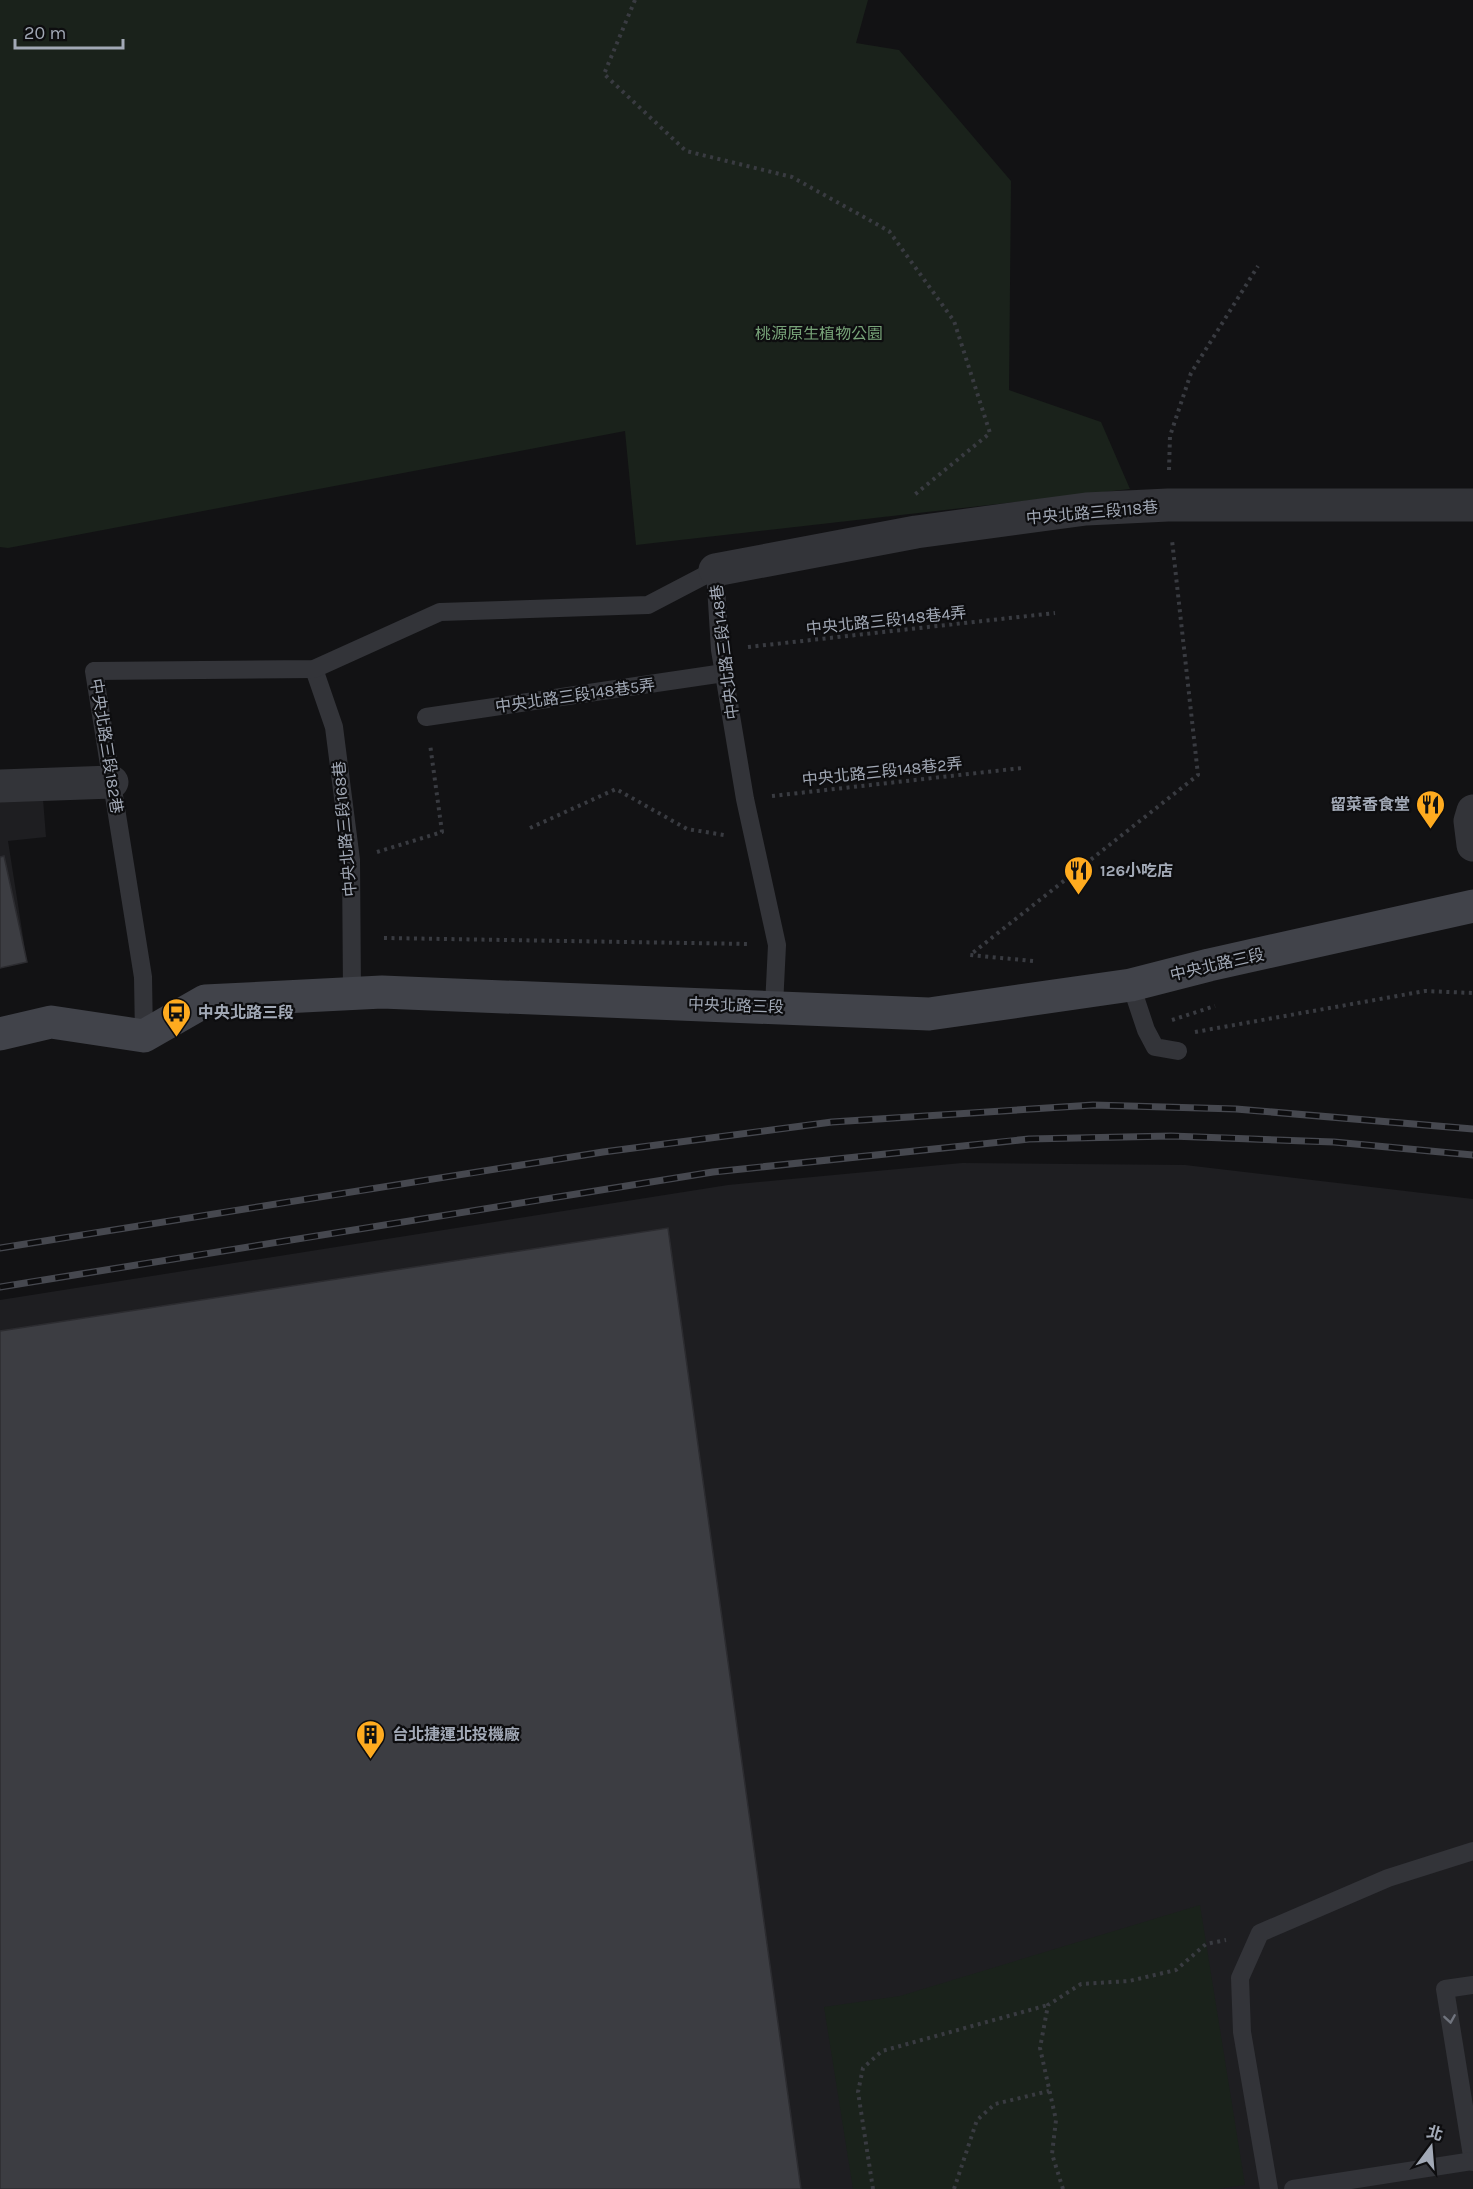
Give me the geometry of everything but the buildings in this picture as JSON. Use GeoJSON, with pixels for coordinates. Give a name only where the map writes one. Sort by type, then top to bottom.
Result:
{"type":"FeatureCollection","features":[{"type":"Feature","properties":{"kind":"street","name":"中央北路三段118巷"},"geometry":{"type":"LineString","coordinates":[[715,570],[896,536],[1086,509],[1168,505],[1473,506]]}},
{"type":"Feature","properties":{"kind":"street"},"geometry":{"type":"LineString","coordinates":[[0,786],[112,782]]}},
{"type":"Feature","properties":{"kind":"street"},"geometry":{"type":"LineString","coordinates":[[1473,812],[1470,820],[1473,845]]}},
{"type":"Feature","properties":{"kind":"street","name":"中央北路三段"},"geometry":{"type":"LineString","coordinates":[[144,1036],[205,1001],[382,992],[929,1014],[1131,985],[1209,965],[1473,906]]}},
{"type":"Feature","properties":{"kind":"street"},"geometry":{"type":"LineString","coordinates":[[0,1034],[51,1022],[144,1036]]}},
{"type":"Feature","properties":{"kind":"lane","name":"中央北路三段148巷"},"geometry":{"type":"LineString","coordinates":[[314,669],[440,612],[648,605],[715,570],[720,650],[745,799],[777,945],[774,1006]]}},
{"type":"Feature","properties":{"kind":"lane","name":"中央北路三段182巷"},"geometry":{"type":"LineString","coordinates":[[144,1036],[143,977],[94,671],[314,669]]}},
{"type":"Feature","properties":{"kind":"lane","name":"中央北路三段168巷"},"geometry":{"type":"LineString","coordinates":[[314,669],[334,727],[351,860],[352,993]]}},
{"type":"Feature","properties":{"kind":"lane","name":"中央北路三段148巷5弄"},"geometry":{"type":"LineString","coordinates":[[426,717],[724,673]]}},
{"type":"Feature","properties":{"kind":"lane"},"geometry":{"type":"LineString","coordinates":[[1131,985],[1146,1030],[1155,1047],[1178,1051]]}},
{"type":"Feature","properties":{"kind":"lane"},"geometry":{"type":"LineString","coordinates":[[1269,2189],[1242,2032],[1240,1978],[1260,1933],[1389,1878],[1473,1851]]}},
{"type":"Feature","properties":{"kind":"lane"},"geometry":{"type":"LineString","coordinates":[[1293,2189],[1473,2161],[1445,1989],[1473,1984]]}},
{"type":"Feature","properties":{"kind":"path"},"geometry":{"type":"LineString","coordinates":[[635,0],[604,74],[686,151],[792,177],[889,231],[954,321],[990,433],[904,504],[896,536]]}},
{"type":"Feature","properties":{"kind":"path"},"geometry":{"type":"LineString","coordinates":[[1039,962],[970,955],[1198,775],[1168,505],[1170,436],[1191,373],[1258,266]]}},
{"type":"Feature","properties":{"kind":"path","name":"中央北路三段148巷4弄"},"geometry":{"type":"LineString","coordinates":[[720,650],[1055,613]]}},
{"type":"Feature","properties":{"kind":"path"},"geometry":{"type":"LineString","coordinates":[[351,860],[442,832],[426,717]]}},
{"type":"Feature","properties":{"kind":"path","name":"中央北路三段148巷2弄"},"geometry":{"type":"LineString","coordinates":[[745,799],[1022,768]]}},
{"type":"Feature","properties":{"kind":"path"},"geometry":{"type":"LineString","coordinates":[[530,828],[616,789],[687,829],[754,839]]}},
{"type":"Feature","properties":{"kind":"path"},"geometry":{"type":"LineString","coordinates":[[384,938],[758,945]]}},
{"type":"Feature","properties":{"kind":"path"},"geometry":{"type":"LineString","coordinates":[[1186,1033],[1425,991],[1473,993]]}},
{"type":"Feature","properties":{"kind":"path"},"geometry":{"type":"LineString","coordinates":[[1172,1028],[1169,1021],[1215,1006]]}},
{"type":"Feature","properties":{"kind":"path"},"geometry":{"type":"LineString","coordinates":[[873,2189],[858,2092],[863,2068],[882,2050],[1048,2005],[1081,1984],[1129,1981],[1176,1970],[1206,1944],[1260,1933]]}},
{"type":"Feature","properties":{"kind":"path"},"geometry":{"type":"LineString","coordinates":[[1048,2005],[1040,2048],[1056,2120],[1052,2154],[1063,2189]]}},
{"type":"Feature","properties":{"kind":"path"},"geometry":{"type":"LineString","coordinates":[[954,2189],[977,2120],[996,2104],[1049,2091]]}},
{"type":"Feature","properties":{"kind":"shaded area"},"geometry":{"type":"Polygon","coordinates":[[[0,792],[43,799],[46,837],[8,841],[27,962],[0,968],[0,792]]]}},
{"type":"Feature","properties":{"kind":"shaded area","name":"台北捷運北投機廠"},"geometry":{"type":"Polygon","coordinates":[[[962,1163],[1185,1165],[1473,1199],[1473,2189],[0,2189],[0,1300],[728,1185],[962,1163]]]}},
{"type":"Feature","properties":{"kind":"green space","name":"桃源原生植物公園"},"geometry":{"type":"Polygon","coordinates":[[[0,0],[868,0],[856,43],[899,50],[1011,181],[1009,390],[1101,422],[1130,489],[636,545],[625,431],[8,548],[0,547],[0,0]]]}},
{"type":"Feature","properties":{"kind":"green space"},"geometry":{"type":"Polygon","coordinates":[[[1200,1905],[1245,2185],[1218,2189],[853,2189],[824,2007],[900,1996],[1200,1905]]]}},
{"type":"Feature","properties":{"kind":"railway"},"geometry":{"type":"LineString","coordinates":[[0,1248],[603,1152],[832,1122],[1093,1105],[1236,1109],[1473,1129]]}},
{"type":"Feature","properties":{"kind":"railway"},"geometry":{"type":"LineString","coordinates":[[0,1287],[713,1172],[1029,1139],[1171,1136],[1334,1142],[1473,1155]]}},
{"type":"Feature","properties":{"kind":"place","name":"留菜香食堂"},"geometry":{"type":"Point","coordinates":[1431,830]}},
{"type":"Feature","properties":{"kind":"place","name":"126小吃店"},"geometry":{"type":"Point","coordinates":[1079,896]}},
{"type":"Feature","properties":{"kind":"place","name":"中央北路三段"},"geometry":{"type":"Point","coordinates":[177,1038]}},
{"type":"Feature","properties":{"kind":"place","name":"台北捷運北投機廠"},"geometry":{"type":"Point","coordinates":[371,1760]}}]}
